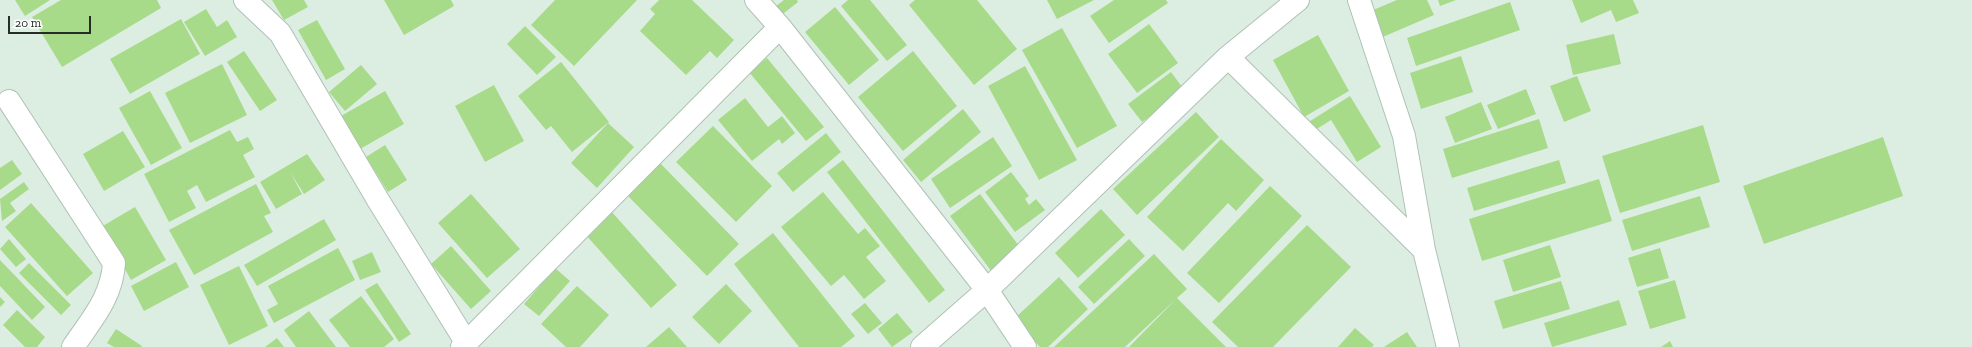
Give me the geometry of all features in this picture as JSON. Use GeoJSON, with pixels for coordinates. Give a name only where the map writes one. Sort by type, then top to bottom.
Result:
{"type":"FeatureCollection","features":[{"type":"Feature","properties":{"kind":"street"},"geometry":{"type":"LineString","coordinates":[[245,0],[280,33],[464,345],[780,27]]}},
{"type":"Feature","properties":{"kind":"street"},"geometry":{"type":"LineString","coordinates":[[756,0],[780,27],[987,290],[1025,347]]}},
{"type":"Feature","properties":{"kind":"street"},"geometry":{"type":"LineString","coordinates":[[922,347],[987,290],[1228,57],[1298,0]]}},
{"type":"Feature","properties":{"kind":"street"},"geometry":{"type":"LineString","coordinates":[[1359,0],[1404,136],[1424,250],[1448,347]]}},
{"type":"Feature","properties":{"kind":"street"},"geometry":{"type":"LineString","coordinates":[[1228,57],[1424,250]]}},
{"type":"Feature","properties":{"kind":"street"},"geometry":{"type":"LineString","coordinates":[[9,101],[114,262],[113,279],[103,304],[73,347]]}},
{"type":"Feature","properties":{"kind":"building"},"geometry":{"type":"Polygon","coordinates":[[[15,0],[50,0],[25,16],[15,0]]]}},
{"type":"Feature","properties":{"kind":"building"},"geometry":{"type":"Polygon","coordinates":[[[61,0],[157,0],[161,8],[62,67],[32,17],[61,0]]]}},
{"type":"Feature","properties":{"kind":"building"},"geometry":{"type":"Polygon","coordinates":[[[272,0],[304,0],[308,7],[284,20],[272,0]]]}},
{"type":"Feature","properties":{"kind":"building"},"geometry":{"type":"Polygon","coordinates":[[[384,0],[451,0],[454,6],[404,35],[384,0]]]}},
{"type":"Feature","properties":{"kind":"building"},"geometry":{"type":"Polygon","coordinates":[[[555,0],[637,0],[574,66],[531,25],[555,0]]]}},
{"type":"Feature","properties":{"kind":"building"},"geometry":{"type":"Polygon","coordinates":[[[659,0],[692,0],[734,40],[717,58],[710,51],[686,75],[640,31],[655,14],[650,9],[659,0]]]}},
{"type":"Feature","properties":{"kind":"building"},"geometry":{"type":"Polygon","coordinates":[[[784,0],[797,0],[798,2],[779,17],[772,9],[784,0]]]}},
{"type":"Feature","properties":{"kind":"building"},"geometry":{"type":"Polygon","coordinates":[[[848,0],[870,0],[907,45],[887,61],[841,6],[848,0]]]}},
{"type":"Feature","properties":{"kind":"building"},"geometry":{"type":"Polygon","coordinates":[[[915,0],[977,0],[1017,49],[974,85],[909,5],[915,0]]]}},
{"type":"Feature","properties":{"kind":"building"},"geometry":{"type":"Polygon","coordinates":[[[1047,0],[1094,0],[1057,19],[1047,0]]]}},
{"type":"Feature","properties":{"kind":"building"},"geometry":{"type":"Polygon","coordinates":[[[1114,0],[1166,0],[1168,3],[1109,43],[1090,16],[1114,0]]]}},
{"type":"Feature","properties":{"kind":"building"},"geometry":{"type":"Polygon","coordinates":[[[1397,0],[1427,0],[1434,15],[1378,39],[1366,13],[1397,0]]]}},
{"type":"Feature","properties":{"kind":"building"},"geometry":{"type":"Polygon","coordinates":[[[1438,0],[1456,0],[1440,6],[1438,0]]]}},
{"type":"Feature","properties":{"kind":"building"},"geometry":{"type":"Polygon","coordinates":[[[1572,0],[1633,0],[1639,13],[1616,22],[1611,10],[1581,23],[1572,0]]]}},
{"type":"Feature","properties":{"kind":"building"},"geometry":{"type":"Polygon","coordinates":[[[1510,2],[1520,30],[1416,66],[1407,38],[1510,2]]]}},
{"type":"Feature","properties":{"kind":"building"},"geometry":{"type":"Polygon","coordinates":[[[835,7],[879,60],[849,85],[805,32],[835,7]]]}},
{"type":"Feature","properties":{"kind":"building"},"geometry":{"type":"Polygon","coordinates":[[[206,9],[217,27],[227,20],[237,37],[205,56],[184,22],[206,9]]]}},
{"type":"Feature","properties":{"kind":"building"},"geometry":{"type":"Polygon","coordinates":[[[181,19],[200,54],[130,94],[110,59],[181,19]]]}},
{"type":"Feature","properties":{"kind":"building"},"geometry":{"type":"Polygon","coordinates":[[[317,20],[345,69],[326,80],[298,30],[317,20]]]}},
{"type":"Feature","properties":{"kind":"building"},"geometry":{"type":"Polygon","coordinates":[[[1149,24],[1178,63],[1137,93],[1108,54],[1149,24]]]}},
{"type":"Feature","properties":{"kind":"building"},"geometry":{"type":"Polygon","coordinates":[[[525,26],[556,57],[537,75],[507,44],[525,26]]]}},
{"type":"Feature","properties":{"kind":"building"},"geometry":{"type":"Polygon","coordinates":[[[1062,28],[1117,126],[1077,148],[1022,50],[1062,28]]]}},
{"type":"Feature","properties":{"kind":"building"},"geometry":{"type":"Polygon","coordinates":[[[1614,34],[1621,64],[1573,75],[1566,45],[1614,34]]]}},
{"type":"Feature","properties":{"kind":"building"},"geometry":{"type":"Polygon","coordinates":[[[1318,35],[1349,91],[1304,117],[1273,60],[1318,35]]]}},
{"type":"Feature","properties":{"kind":"building"},"geometry":{"type":"Polygon","coordinates":[[[244,51],[277,100],[260,111],[227,62],[244,51]]]}},
{"type":"Feature","properties":{"kind":"building"},"geometry":{"type":"Polygon","coordinates":[[[913,51],[957,106],[903,151],[858,97],[913,51]]]}},
{"type":"Feature","properties":{"kind":"building"},"geometry":{"type":"Polygon","coordinates":[[[1461,56],[1473,92],[1421,109],[1410,73],[1461,56]]]}},
{"type":"Feature","properties":{"kind":"building"},"geometry":{"type":"Polygon","coordinates":[[[767,58],[824,127],[806,141],[749,72],[767,58]]]}},
{"type":"Feature","properties":{"kind":"building"},"geometry":{"type":"Polygon","coordinates":[[[561,62],[609,122],[572,152],[551,126],[546,130],[518,96],[561,62]]]}},
{"type":"Feature","properties":{"kind":"building"},"geometry":{"type":"Polygon","coordinates":[[[222,64],[247,115],[190,143],[165,93],[222,64]]]}},
{"type":"Feature","properties":{"kind":"building"},"geometry":{"type":"Polygon","coordinates":[[[361,65],[377,84],[345,111],[329,92],[361,65]]]}},
{"type":"Feature","properties":{"kind":"building"},"geometry":{"type":"Polygon","coordinates":[[[1025,66],[1077,160],[1039,180],[988,86],[1025,66]]]}},
{"type":"Feature","properties":{"kind":"building"},"geometry":{"type":"Polygon","coordinates":[[[1171,72],[1185,91],[1142,122],[1128,104],[1171,72]]]}},
{"type":"Feature","properties":{"kind":"building"},"geometry":{"type":"Polygon","coordinates":[[[1577,76],[1591,111],[1564,122],[1550,86],[1577,76]]]}},
{"type":"Feature","properties":{"kind":"building"},"geometry":{"type":"Polygon","coordinates":[[[494,85],[524,141],[485,162],[455,106],[494,85]]]}},
{"type":"Feature","properties":{"kind":"building"},"geometry":{"type":"Polygon","coordinates":[[[1526,89],[1536,114],[1498,129],[1487,105],[1526,89]]]}},
{"type":"Feature","properties":{"kind":"building"},"geometry":{"type":"Polygon","coordinates":[[[150,91],[182,148],[151,165],[119,108],[150,91]]]}},
{"type":"Feature","properties":{"kind":"building"},"geometry":{"type":"Polygon","coordinates":[[[385,91],[404,124],[360,149],[341,116],[385,91]]]}},
{"type":"Feature","properties":{"kind":"building"},"geometry":{"type":"Polygon","coordinates":[[[1350,96],[1381,147],[1357,162],[1331,120],[1312,132],[1307,123],[1350,96]]]}},
{"type":"Feature","properties":{"kind":"building"},"geometry":{"type":"Polygon","coordinates":[[[745,98],[768,127],[782,116],[795,133],[782,144],[779,139],[752,161],[718,120],[745,98]]]}},
{"type":"Feature","properties":{"kind":"building"},"geometry":{"type":"Polygon","coordinates":[[[1481,102],[1492,129],[1455,143],[1445,117],[1481,102]]]}},
{"type":"Feature","properties":{"kind":"building"},"geometry":{"type":"Polygon","coordinates":[[[963,109],[981,132],[921,182],[903,160],[963,109]]]}},
{"type":"Feature","properties":{"kind":"building"},"geometry":{"type":"Polygon","coordinates":[[[1196,112],[1219,137],[1137,215],[1113,189],[1196,112]]]}},
{"type":"Feature","properties":{"kind":"building"},"geometry":{"type":"Polygon","coordinates":[[[1539,119],[1548,148],[1452,178],[1443,149],[1539,119]]]}},
{"type":"Feature","properties":{"kind":"building"},"geometry":{"type":"Polygon","coordinates":[[[608,123],[634,147],[597,188],[571,163],[608,123]]]}},
{"type":"Feature","properties":{"kind":"building"},"geometry":{"type":"Polygon","coordinates":[[[1703,125],[1720,182],[1620,213],[1602,156],[1703,125]]]}},
{"type":"Feature","properties":{"kind":"building"},"geometry":{"type":"Polygon","coordinates":[[[713,126],[772,186],[736,222],[676,162],[713,126]]]}},
{"type":"Feature","properties":{"kind":"building"},"geometry":{"type":"Polygon","coordinates":[[[230,130],[237,142],[248,137],[254,149],[243,155],[255,177],[206,202],[197,185],[187,191],[196,208],[169,222],[144,174],[230,130]]]}},
{"type":"Feature","properties":{"kind":"building"},"geometry":{"type":"Polygon","coordinates":[[[123,131],[145,167],[104,191],[83,154],[123,131]]]}},
{"type":"Feature","properties":{"kind":"building"},"geometry":{"type":"Polygon","coordinates":[[[826,133],[841,152],[793,192],[777,173],[826,133]]]}},
{"type":"Feature","properties":{"kind":"building"},"geometry":{"type":"Polygon","coordinates":[[[993,137],[1012,166],[950,208],[931,179],[993,137]]]}},
{"type":"Feature","properties":{"kind":"building"},"geometry":{"type":"Polygon","coordinates":[[[1883,137],[1903,196],[1764,244],[1743,186],[1883,137]]]}},
{"type":"Feature","properties":{"kind":"building"},"geometry":{"type":"Polygon","coordinates":[[[1221,139],[1264,180],[1236,211],[1228,203],[1183,251],[1147,217],[1221,139]]]}},
{"type":"Feature","properties":{"kind":"building"},"geometry":{"type":"Polygon","coordinates":[[[385,145],[407,180],[388,192],[366,157],[385,145]]]}},
{"type":"Feature","properties":{"kind":"building"},"geometry":{"type":"Polygon","coordinates":[[[307,154],[325,180],[304,194],[290,172],[302,194],[276,209],[260,182],[307,154]]]}},
{"type":"Feature","properties":{"kind":"building"},"geometry":{"type":"Polygon","coordinates":[[[12,160],[22,174],[0,190],[0,168],[12,160]]]}},
{"type":"Feature","properties":{"kind":"building"},"geometry":{"type":"Polygon","coordinates":[[[843,160],[945,290],[929,303],[827,172],[843,160]]]}},
{"type":"Feature","properties":{"kind":"building"},"geometry":{"type":"Polygon","coordinates":[[[1559,160],[1566,183],[1474,211],[1467,188],[1559,160]]]}},
{"type":"Feature","properties":{"kind":"building"},"geometry":{"type":"Polygon","coordinates":[[[660,163],[739,244],[707,276],[627,195],[660,163]]]}},
{"type":"Feature","properties":{"kind":"building"},"geometry":{"type":"Polygon","coordinates":[[[1011,172],[1029,196],[1025,199],[1029,205],[1036,199],[1045,210],[1015,232],[985,192],[1011,172]]]}},
{"type":"Feature","properties":{"kind":"building"},"geometry":{"type":"Polygon","coordinates":[[[1599,179],[1612,221],[1482,261],[1469,219],[1599,179]]]}},
{"type":"Feature","properties":{"kind":"building"},"geometry":{"type":"Polygon","coordinates":[[[24,182],[29,189],[10,203],[16,211],[2,221],[0,199],[24,182]]]}},
{"type":"Feature","properties":{"kind":"building"},"geometry":{"type":"Polygon","coordinates":[[[256,184],[271,213],[264,216],[273,232],[194,275],[169,230],[256,184]]]}},
{"type":"Feature","properties":{"kind":"building"},"geometry":{"type":"Polygon","coordinates":[[[1270,186],[1302,216],[1219,303],[1187,273],[1270,186]]]}},
{"type":"Feature","properties":{"kind":"building"},"geometry":{"type":"Polygon","coordinates":[[[823,192],[858,234],[865,228],[880,246],[866,257],[886,281],[864,299],[844,275],[831,286],[781,227],[823,192]]]}},
{"type":"Feature","properties":{"kind":"building"},"geometry":{"type":"Polygon","coordinates":[[[471,194],[520,249],[487,278],[438,223],[471,194]]]}},
{"type":"Feature","properties":{"kind":"building"},"geometry":{"type":"Polygon","coordinates":[[[980,194],[1022,250],[992,272],[950,216],[980,194]]]}},
{"type":"Feature","properties":{"kind":"building"},"geometry":{"type":"Polygon","coordinates":[[[1700,196],[1710,227],[1632,251],[1622,220],[1700,196]]]}},
{"type":"Feature","properties":{"kind":"building"},"geometry":{"type":"Polygon","coordinates":[[[31,203],[93,273],[67,296],[5,227],[31,203]]]}},
{"type":"Feature","properties":{"kind":"building"},"geometry":{"type":"Polygon","coordinates":[[[135,207],[166,260],[131,280],[101,227],[135,207]]]}},
{"type":"Feature","properties":{"kind":"building"},"geometry":{"type":"Polygon","coordinates":[[[1101,209],[1125,235],[1078,278],[1055,253],[1101,209]]]}},
{"type":"Feature","properties":{"kind":"building"},"geometry":{"type":"Polygon","coordinates":[[[611,211],[677,285],[651,308],[585,234],[611,211]]]}},
{"type":"Feature","properties":{"kind":"building"},"geometry":{"type":"Polygon","coordinates":[[[324,219],[336,240],[257,286],[244,265],[324,219]]]}},
{"type":"Feature","properties":{"kind":"building"},"geometry":{"type":"Polygon","coordinates":[[[1307,225],[1351,267],[1273,347],[1238,347],[1212,322],[1307,225]]]}},
{"type":"Feature","properties":{"kind":"building"},"geometry":{"type":"Polygon","coordinates":[[[773,233],[855,336],[841,347],[799,347],[734,264],[773,233]]]}},
{"type":"Feature","properties":{"kind":"building"},"geometry":{"type":"Polygon","coordinates":[[[9,239],[26,259],[16,267],[0,249],[9,239]]]}},
{"type":"Feature","properties":{"kind":"building"},"geometry":{"type":"Polygon","coordinates":[[[1129,239],[1145,256],[1094,304],[1078,287],[1129,239]]]}},
{"type":"Feature","properties":{"kind":"building"},"geometry":{"type":"Polygon","coordinates":[[[1550,245],[1561,277],[1513,292],[1503,260],[1550,245]]]}},
{"type":"Feature","properties":{"kind":"building"},"geometry":{"type":"Polygon","coordinates":[[[451,246],[491,291],[471,309],[431,264],[451,246]]]}},
{"type":"Feature","properties":{"kind":"building"},"geometry":{"type":"Polygon","coordinates":[[[338,248],[355,280],[274,323],[267,310],[278,304],[268,286],[338,248]]]}},
{"type":"Feature","properties":{"kind":"building"},"geometry":{"type":"Polygon","coordinates":[[[1660,248],[1669,278],[1637,287],[1628,258],[1660,248]]]}},
{"type":"Feature","properties":{"kind":"building"},"geometry":{"type":"Polygon","coordinates":[[[372,252],[381,272],[360,280],[352,261],[372,252]]]}},
{"type":"Feature","properties":{"kind":"building"},"geometry":{"type":"Polygon","coordinates":[[[1154,254],[1187,289],[1177,298],[1226,347],[1129,347],[1176,299],[1125,347],[1054,347],[1154,254]]]}},
{"type":"Feature","properties":{"kind":"building"},"geometry":{"type":"Polygon","coordinates":[[[0,260],[45,307],[32,320],[0,286],[0,260]]]}},
{"type":"Feature","properties":{"kind":"building"},"geometry":{"type":"Polygon","coordinates":[[[176,262],[189,287],[144,311],[131,286],[176,262]]]}},
{"type":"Feature","properties":{"kind":"building"},"geometry":{"type":"Polygon","coordinates":[[[29,263],[71,305],[61,315],[19,273],[29,263]]]}},
{"type":"Feature","properties":{"kind":"building"},"geometry":{"type":"Polygon","coordinates":[[[239,266],[268,326],[229,345],[200,285],[239,266]]]}},
{"type":"Feature","properties":{"kind":"building"},"geometry":{"type":"Polygon","coordinates":[[[555,268],[570,281],[539,316],[524,304],[555,268]]]}},
{"type":"Feature","properties":{"kind":"building"},"geometry":{"type":"Polygon","coordinates":[[[1059,277],[1088,309],[1048,347],[1040,347],[1014,319],[1059,277]]]}},
{"type":"Feature","properties":{"kind":"building"},"geometry":{"type":"Polygon","coordinates":[[[1675,280],[1686,318],[1650,329],[1638,291],[1675,280]]]}},
{"type":"Feature","properties":{"kind":"building"},"geometry":{"type":"Polygon","coordinates":[[[1561,281],[1570,309],[1503,329],[1494,301],[1561,281]]]}},
{"type":"Feature","properties":{"kind":"building"},"geometry":{"type":"Polygon","coordinates":[[[377,283],[411,334],[399,342],[365,290],[377,283]]]}},
{"type":"Feature","properties":{"kind":"building"},"geometry":{"type":"Polygon","coordinates":[[[726,284],[752,311],[719,344],[692,317],[726,284]]]}},
{"type":"Feature","properties":{"kind":"building"},"geometry":{"type":"Polygon","coordinates":[[[577,286],[609,315],[580,347],[566,347],[541,324],[577,286]]]}},
{"type":"Feature","properties":{"kind":"building"},"geometry":{"type":"Polygon","coordinates":[[[361,296],[394,339],[384,347],[350,347],[329,320],[361,296]]]}},
{"type":"Feature","properties":{"kind":"building"},"geometry":{"type":"Polygon","coordinates":[[[0,297],[5,302],[0,307],[0,297]]]}},
{"type":"Feature","properties":{"kind":"building"},"geometry":{"type":"Polygon","coordinates":[[[1619,300],[1627,325],[1552,347],[1544,323],[1619,300]]]}},
{"type":"Feature","properties":{"kind":"building"},"geometry":{"type":"Polygon","coordinates":[[[865,303],[882,323],[868,334],[851,314],[865,303]]]}},
{"type":"Feature","properties":{"kind":"building"},"geometry":{"type":"Polygon","coordinates":[[[17,310],[45,337],[37,347],[25,347],[3,325],[17,310]]]}},
{"type":"Feature","properties":{"kind":"building"},"geometry":{"type":"Polygon","coordinates":[[[309,311],[336,347],[296,347],[284,330],[309,311]]]}},
{"type":"Feature","properties":{"kind":"building"},"geometry":{"type":"Polygon","coordinates":[[[897,313],[913,332],[892,347],[878,329],[897,313]]]}},
{"type":"Feature","properties":{"kind":"building"},"geometry":{"type":"Polygon","coordinates":[[[669,327],[687,347],[646,347],[669,327]]]}},
{"type":"Feature","properties":{"kind":"building"},"geometry":{"type":"Polygon","coordinates":[[[1355,328],[1374,345],[1372,347],[1338,347],[1355,328]]]}},
{"type":"Feature","properties":{"kind":"building"},"geometry":{"type":"Polygon","coordinates":[[[116,329],[142,346],[114,347],[107,343],[116,329]]]}},
{"type":"Feature","properties":{"kind":"building"},"geometry":{"type":"Polygon","coordinates":[[[1407,332],[1417,347],[1384,347],[1407,332]]]}},
{"type":"Feature","properties":{"kind":"building"},"geometry":{"type":"Polygon","coordinates":[[[277,338],[284,347],[265,347],[277,338]]]}},
{"type":"Feature","properties":{"kind":"building"},"geometry":{"type":"Polygon","coordinates":[[[1670,341],[1673,347],[1661,347],[1670,341]]]}}]}
